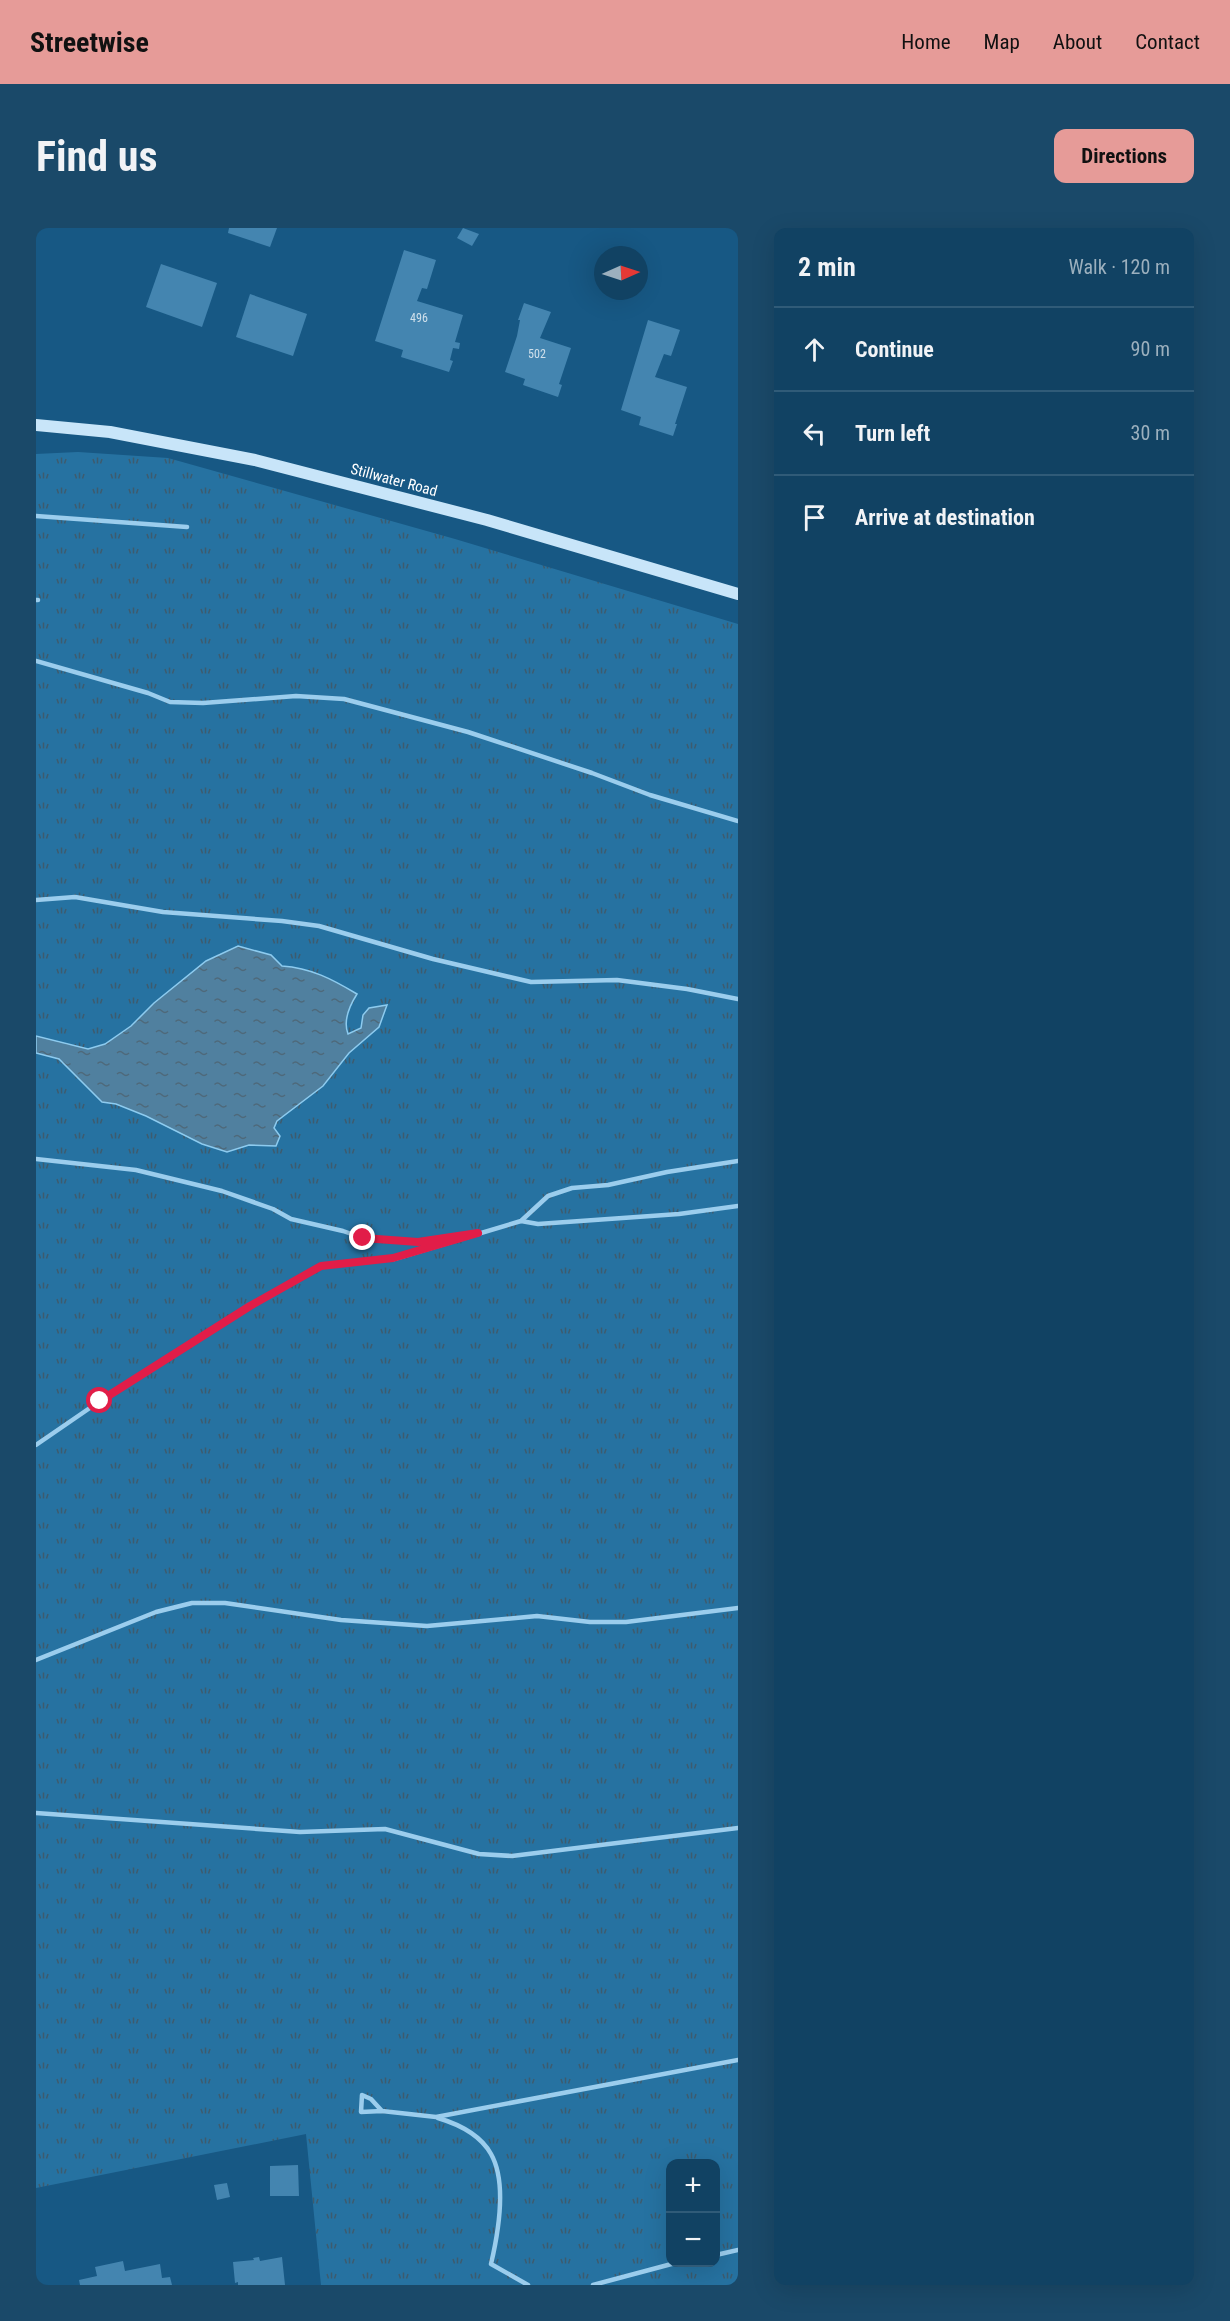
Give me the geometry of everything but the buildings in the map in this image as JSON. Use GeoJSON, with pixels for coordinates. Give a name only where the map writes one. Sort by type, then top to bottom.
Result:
{"type":"FeatureCollection","features":[{"type":"Feature","properties":{"kind":"main road","name":"Stillwater Road"},"geometry":{"type":"LineString","coordinates":[[36,425],[110,432],[255,460],[487,520],[738,594]]}},
{"type":"Feature","properties":{"kind":"lane"},"geometry":{"type":"LineString","coordinates":[[36,516],[188,527]]}},
{"type":"Feature","properties":{"kind":"lane"},"geometry":{"type":"LineString","coordinates":[[36,661],[148,693],[170,702],[203,703],[296,696],[344,699],[468,732],[592,773],[650,795],[738,821]]}},
{"type":"Feature","properties":{"kind":"lane"},"geometry":{"type":"LineString","coordinates":[[36,900],[75,897],[163,912],[319,926],[433,958],[531,982],[617,980],[687,989],[738,999]]}},
{"type":"Feature","properties":{"kind":"lane"},"geometry":{"type":"LineString","coordinates":[[36,1160],[60,1160],[136,1170],[222,1191],[273,1209],[291,1219],[363,1238],[418,1242],[478,1233]]}},
{"type":"Feature","properties":{"kind":"lane"},"geometry":{"type":"LineString","coordinates":[[521,1221],[548,1196],[572,1188],[608,1185],[667,1172],[738,1161]]}},
{"type":"Feature","properties":{"kind":"lane"},"geometry":{"type":"LineString","coordinates":[[36,1445],[100,1401],[250,1306],[314,1270],[333,1264],[393,1258],[521,1221],[538,1224],[679,1214],[738,1206]]}},
{"type":"Feature","properties":{"kind":"lane"},"geometry":{"type":"LineString","coordinates":[[36,1660],[156,1612],[192,1603],[225,1603],[341,1620],[427,1626],[537,1616],[590,1622],[626,1622],[738,1608]]}},
{"type":"Feature","properties":{"kind":"lane"},"geometry":{"type":"LineString","coordinates":[[36,1813],[300,1832],[385,1829],[480,1854],[512,1856],[738,1828]]}},
{"type":"Feature","properties":{"kind":"lane"},"geometry":{"type":"LineString","coordinates":[[436,2117],[738,2060]]}},
{"type":"Feature","properties":{"kind":"lane"},"geometry":{"type":"LineString","coordinates":[[382,2111],[371,2099],[362,2096],[361,2112],[382,2111],[436,2117],[456,2124],[478,2137],[491,2154],[498,2173],[499,2210],[496,2243],[491,2264],[528,2285]]}},
{"type":"Feature","properties":{"kind":"lane"},"geometry":{"type":"LineString","coordinates":[[720,2254],[738,2250]]}},
{"type":"Feature","properties":{"kind":"lane"},"geometry":{"type":"LineString","coordinates":[[593,2285],[666,2265]]}},
{"type":"Feature","properties":{"kind":"green space"},"geometry":{"type":"Polygon","coordinates":[[[78,452],[168,458],[455,539],[738,624],[738,2285],[321,2285],[306,2134],[36,2188],[36,454],[78,452]]]}},
{"type":"Feature","properties":{"kind":"water"},"geometry":{"type":"Polygon","coordinates":[[[238,946],[271,955],[282,966],[321,975],[357,994],[347,1019],[348,1034],[361,1028],[363,1015],[369,1008],[387,1005],[379,1027],[349,1053],[323,1086],[277,1121],[274,1128],[280,1136],[276,1146],[249,1145],[227,1152],[202,1144],[146,1116],[116,1104],[102,1102],[59,1059],[36,1053],[36,1036],[88,1049],[105,1044],[131,1026],[154,1003],[206,961],[238,946]]]}},
{"type":"Feature","properties":{"kind":"route"},"geometry":{"type":"LineString","coordinates":[[100,1401],[250,1306],[321,1266],[393,1258],[478,1233],[418,1242],[363,1238]]}}]}
